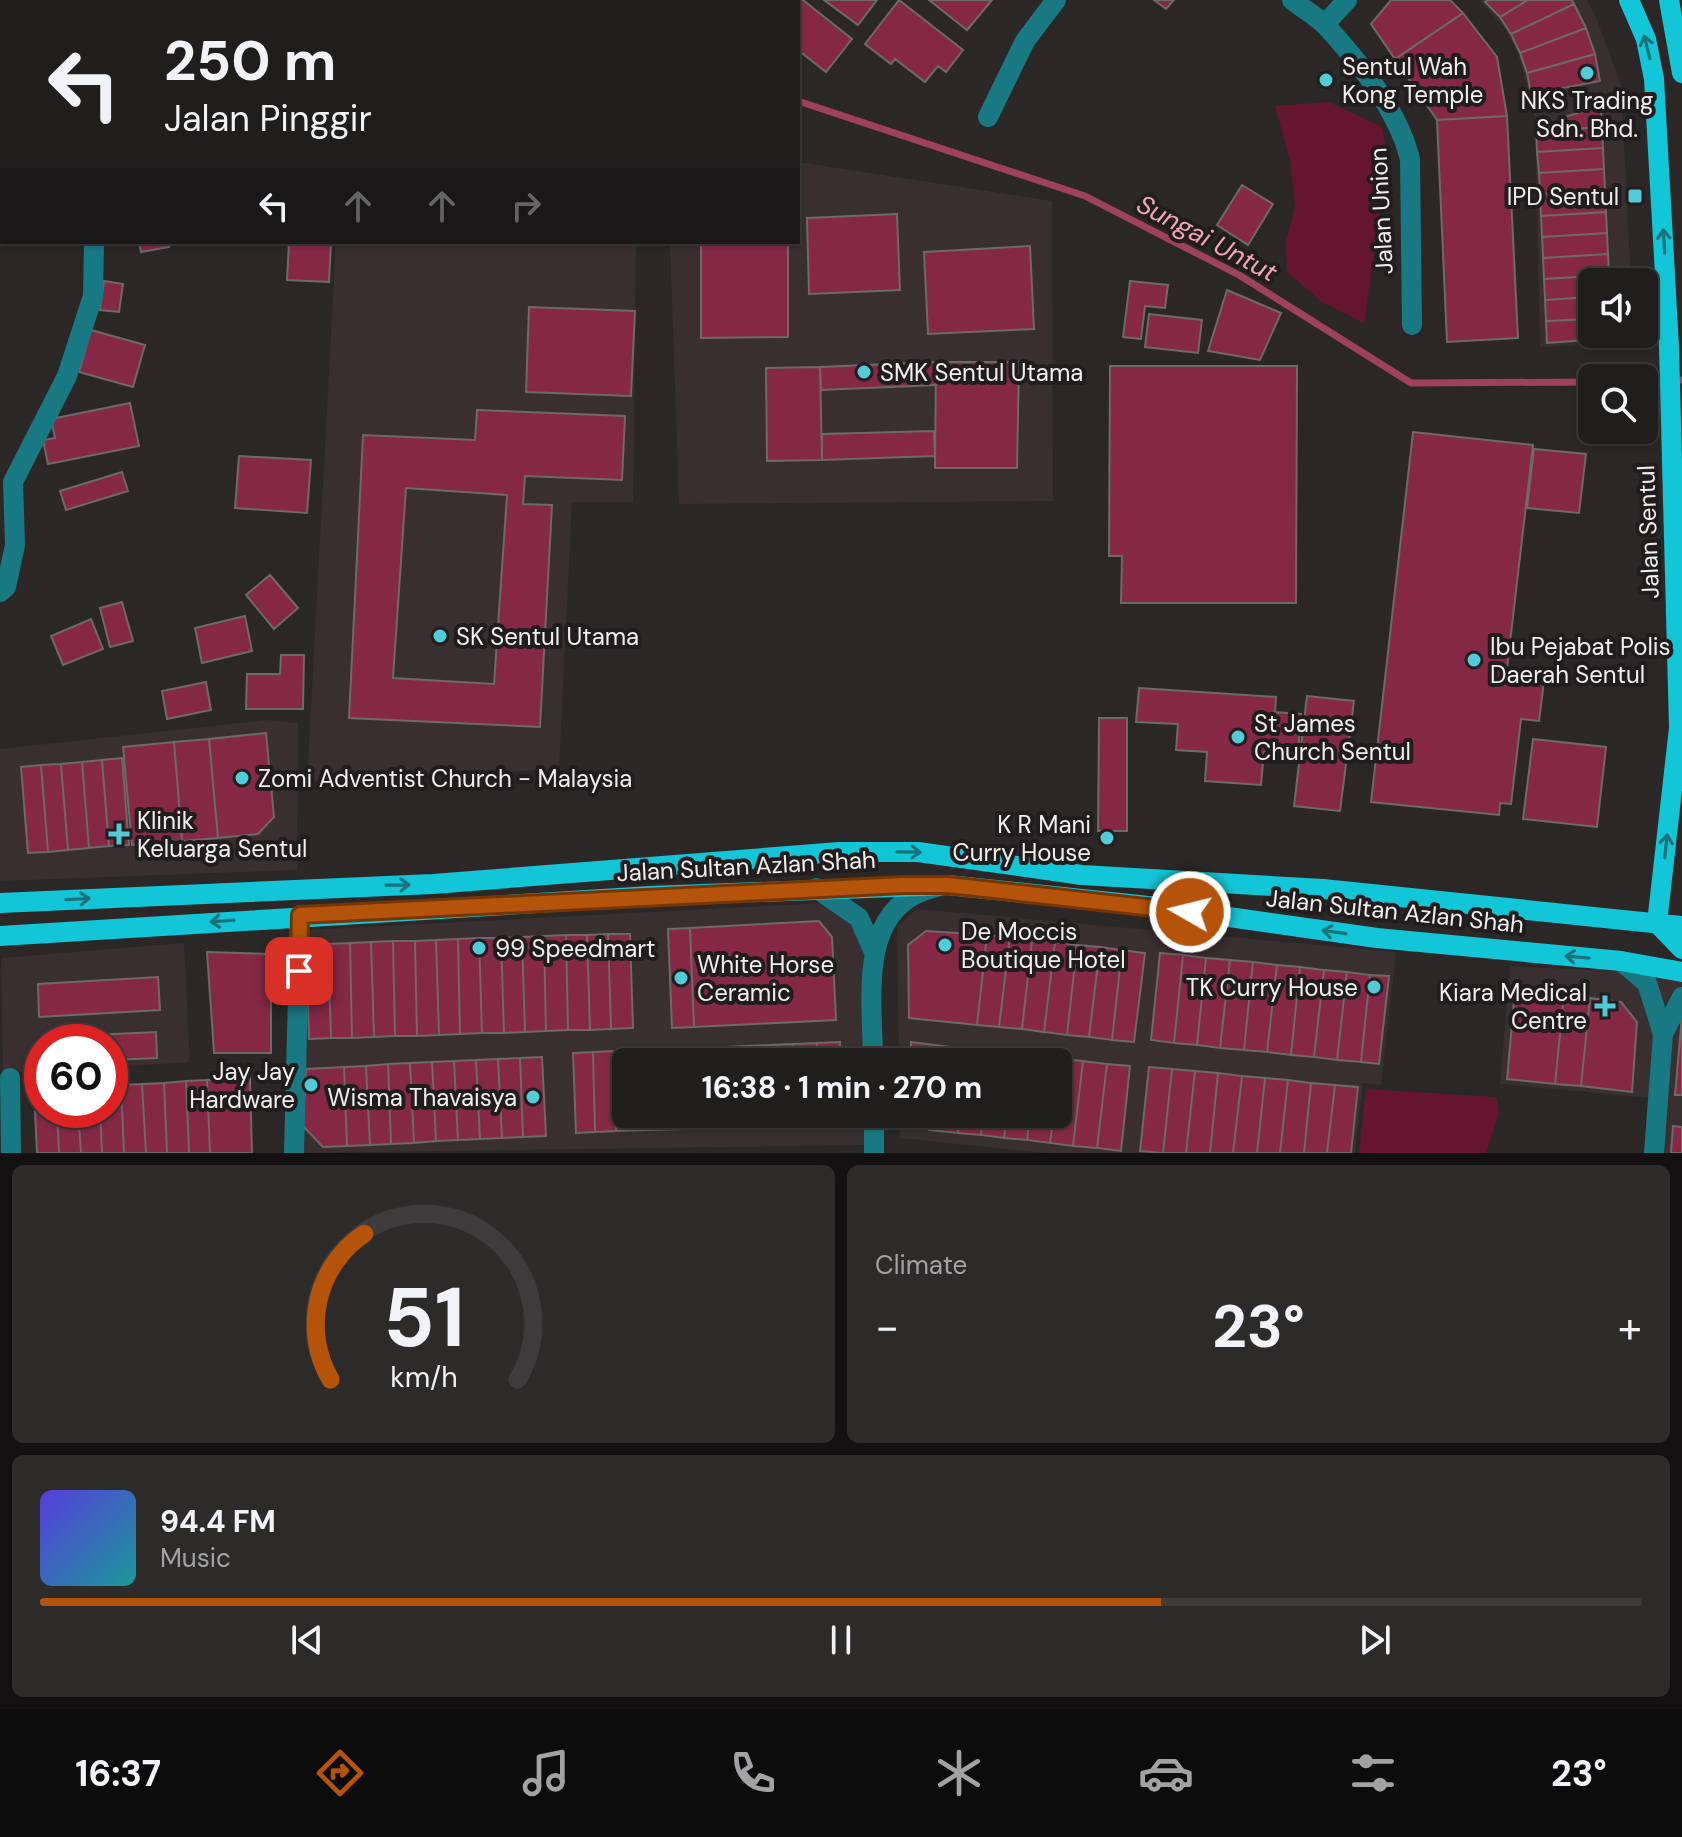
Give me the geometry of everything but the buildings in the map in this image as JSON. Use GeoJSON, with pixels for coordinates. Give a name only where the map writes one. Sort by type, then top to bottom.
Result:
{"type":"FeatureCollection","features":[{"type":"Feature","properties":{"kind":"main road","name":"Jalan Sentul"},"geometry":{"type":"LineString","coordinates":[[1629,0],[1646,39],[1654,79],[1671,407],[1679,728],[1657,923]]}},
{"type":"Feature","properties":{"kind":"main road"},"geometry":{"type":"LineString","coordinates":[[1669,0],[1680,31],[1682,73]]}},
{"type":"Feature","properties":{"kind":"main road","name":"Jalan Sultan Azlan Shah"},"geometry":{"type":"LineString","coordinates":[[0,903],[433,884],[839,852],[918,852],[1082,875],[1323,889],[1682,926]]}},
{"type":"Feature","properties":{"kind":"main road","name":"Jalan Sultan Azlan Shah"},"geometry":{"type":"LineString","coordinates":[[0,936],[300,915],[816,888],[948,885],[1158,907],[1377,938],[1621,961],[1682,972]]}},
{"type":"Feature","properties":{"kind":"main road"},"geometry":{"type":"LineString","coordinates":[[1657,923],[1682,949]]}},
{"type":"Feature","properties":{"kind":"street"},"geometry":{"type":"LineString","coordinates":[[988,117],[1025,41],[1056,0]]}},
{"type":"Feature","properties":{"kind":"street","name":"Jalan Union"},"geometry":{"type":"LineString","coordinates":[[1292,0],[1325,24],[1393,115],[1405,136],[1410,160],[1412,325]]}},
{"type":"Feature","properties":{"kind":"street"},"geometry":{"type":"LineString","coordinates":[[1325,24],[1347,0]]}},
{"type":"Feature","properties":{"kind":"street"},"geometry":{"type":"LineString","coordinates":[[0,592],[6,587],[15,545],[13,482],[67,376],[93,296],[94,244]]}},
{"type":"Feature","properties":{"kind":"street"},"geometry":{"type":"LineString","coordinates":[[873,1048],[873,950],[879,931],[893,910],[917,893],[948,885]]}},
{"type":"Feature","properties":{"kind":"street"},"geometry":{"type":"LineString","coordinates":[[816,888],[859,918],[873,950]]}},
{"type":"Feature","properties":{"kind":"street"},"geometry":{"type":"LineString","coordinates":[[294,1153],[300,915]]}},
{"type":"Feature","properties":{"kind":"street"},"geometry":{"type":"LineString","coordinates":[[1621,961],[1647,983],[1663,1034],[1654,1153]]}},
{"type":"Feature","properties":{"kind":"street"},"geometry":{"type":"LineString","coordinates":[[1663,1034],[1682,997]]}},
{"type":"Feature","properties":{"kind":"street"},"geometry":{"type":"LineString","coordinates":[[10,1078],[11,1153]]}},
{"type":"Feature","properties":{"kind":"street"},"geometry":{"type":"LineString","coordinates":[[874,1128],[874,1153]]}},
{"type":"Feature","properties":{"kind":"shaded area"},"geometry":{"type":"Polygon","coordinates":[[[1479,0],[1587,0],[1621,85],[1630,268],[1578,268],[1578,345],[1540,347],[1535,118],[1518,53],[1504,27],[1479,0]]]}},
{"type":"Feature","properties":{"kind":"shaded area"},"geometry":{"type":"Polygon","coordinates":[[[1329,102],[1382,127],[1388,159],[1364,323],[1322,302],[1287,272],[1286,242],[1295,207],[1290,160],[1275,106],[1329,102]]]}},
{"type":"Feature","properties":{"kind":"shaded area","name":"SMK Sentul Utama"},"geometry":{"type":"Polygon","coordinates":[[[800,162],[1052,201],[1053,501],[679,504],[670,244],[800,244],[800,162]]]}},
{"type":"Feature","properties":{"kind":"shaded area","name":"SK Sentul Utama"},"geometry":{"type":"Polygon","coordinates":[[[336,244],[636,244],[633,502],[572,502],[559,769],[307,781],[336,244]]]}},
{"type":"Feature","properties":{"kind":"shaded area"},"geometry":{"type":"Polygon","coordinates":[[[268,720],[298,723],[297,870],[0,881],[0,749],[268,720]]]}},
{"type":"Feature","properties":{"kind":"shaded area"},"geometry":{"type":"Polygon","coordinates":[[[823,903],[845,917],[857,935],[864,954],[865,1048],[612,1048],[612,1128],[865,1128],[865,1145],[303,1153],[309,930],[823,903]]]}},
{"type":"Feature","properties":{"kind":"shaded area"},"geometry":{"type":"Polygon","coordinates":[[[917,909],[1396,952],[1381,1085],[1363,1083],[1355,1153],[1045,1153],[900,1138],[900,1128],[1072,1128],[1072,1048],[899,1048],[897,926],[917,909]]]}},
{"type":"Feature","properties":{"kind":"shaded area"},"geometry":{"type":"Polygon","coordinates":[[[184,943],[190,1062],[128,1066],[128,1024],[24,1024],[24,1072],[3,1073],[1,958],[184,943]]]}},
{"type":"Feature","properties":{"kind":"shaded area"},"geometry":{"type":"Polygon","coordinates":[[[1510,966],[1682,974],[1682,1153],[1647,1153],[1651,1098],[1500,1084],[1510,966]]]}},
{"type":"Feature","properties":{"kind":"shaded area"},"geometry":{"type":"Polygon","coordinates":[[[1366,1089],[1496,1097],[1499,1113],[1486,1153],[1359,1153],[1366,1089]]]}},
{"type":"Feature","properties":{"kind":"waterway","name":"Sungai Untut"},"geometry":{"type":"LineString","coordinates":[[800,102],[1085,196],[1239,275],[1411,383],[1578,382]]}},
{"type":"Feature","properties":{"kind":"waterway","name":"Sungai Untut"},"geometry":{"type":"LineString","coordinates":[[1658,381],[1682,380]]}},
{"type":"Feature","properties":{"kind":"place","name":"NKS Trading Sdn. Bhd."},"geometry":{"type":"Point","coordinates":[1587,73]}},
{"type":"Feature","properties":{"kind":"place","name":"Sentul Wah Kong Temple"},"geometry":{"type":"Point","coordinates":[1326,80]}},
{"type":"Feature","properties":{"kind":"place","name":"IPD Sentul"},"geometry":{"type":"Point","coordinates":[1635,196]}},
{"type":"Feature","properties":{"kind":"place","name":"SMK Sentul Utama"},"geometry":{"type":"Point","coordinates":[864,372]}},
{"type":"Feature","properties":{"kind":"place","name":"SK Sentul Utama"},"geometry":{"type":"Point","coordinates":[440,636]}},
{"type":"Feature","properties":{"kind":"place","name":"Ibu Pejabat Polis Daerah Sentul"},"geometry":{"type":"Point","coordinates":[1474,660]}},
{"type":"Feature","properties":{"kind":"place","name":"St James Church Sentul"},"geometry":{"type":"Point","coordinates":[1238,737]}},
{"type":"Feature","properties":{"kind":"place","name":"Zomi Adventist Church - Malaysia"},"geometry":{"type":"Point","coordinates":[242,778]}},
{"type":"Feature","properties":{"kind":"place","name":"Klinik Keluarga Sentul"},"geometry":{"type":"Point","coordinates":[119,834]}},
{"type":"Feature","properties":{"kind":"place","name":"K R Mani Curry House"},"geometry":{"type":"Point","coordinates":[1107,838]}},
{"type":"Feature","properties":{"kind":"place","name":"De Moccis Boutique Hotel"},"geometry":{"type":"Point","coordinates":[945,945]}},
{"type":"Feature","properties":{"kind":"place","name":"99 Speedmart"},"geometry":{"type":"Point","coordinates":[479,948]}},
{"type":"Feature","properties":{"kind":"place","name":"White Horse Ceramic"},"geometry":{"type":"Point","coordinates":[681,978]}},
{"type":"Feature","properties":{"kind":"place","name":"TK Curry House"},"geometry":{"type":"Point","coordinates":[1374,987]}},
{"type":"Feature","properties":{"kind":"place","name":"Kiara Medical Centre"},"geometry":{"type":"Point","coordinates":[1605,1006]}},
{"type":"Feature","properties":{"kind":"place","name":"Jay Jay Hardware"},"geometry":{"type":"Point","coordinates":[311,1085]}},
{"type":"Feature","properties":{"kind":"place","name":"Wisma Thavaisya"},"geometry":{"type":"Point","coordinates":[533,1097]}},
{"type":"Feature","properties":{"kind":"route"},"geometry":{"type":"LineString","coordinates":[[299,971],[300,915],[865,885],[948,885],[1190,912]]}}]}
